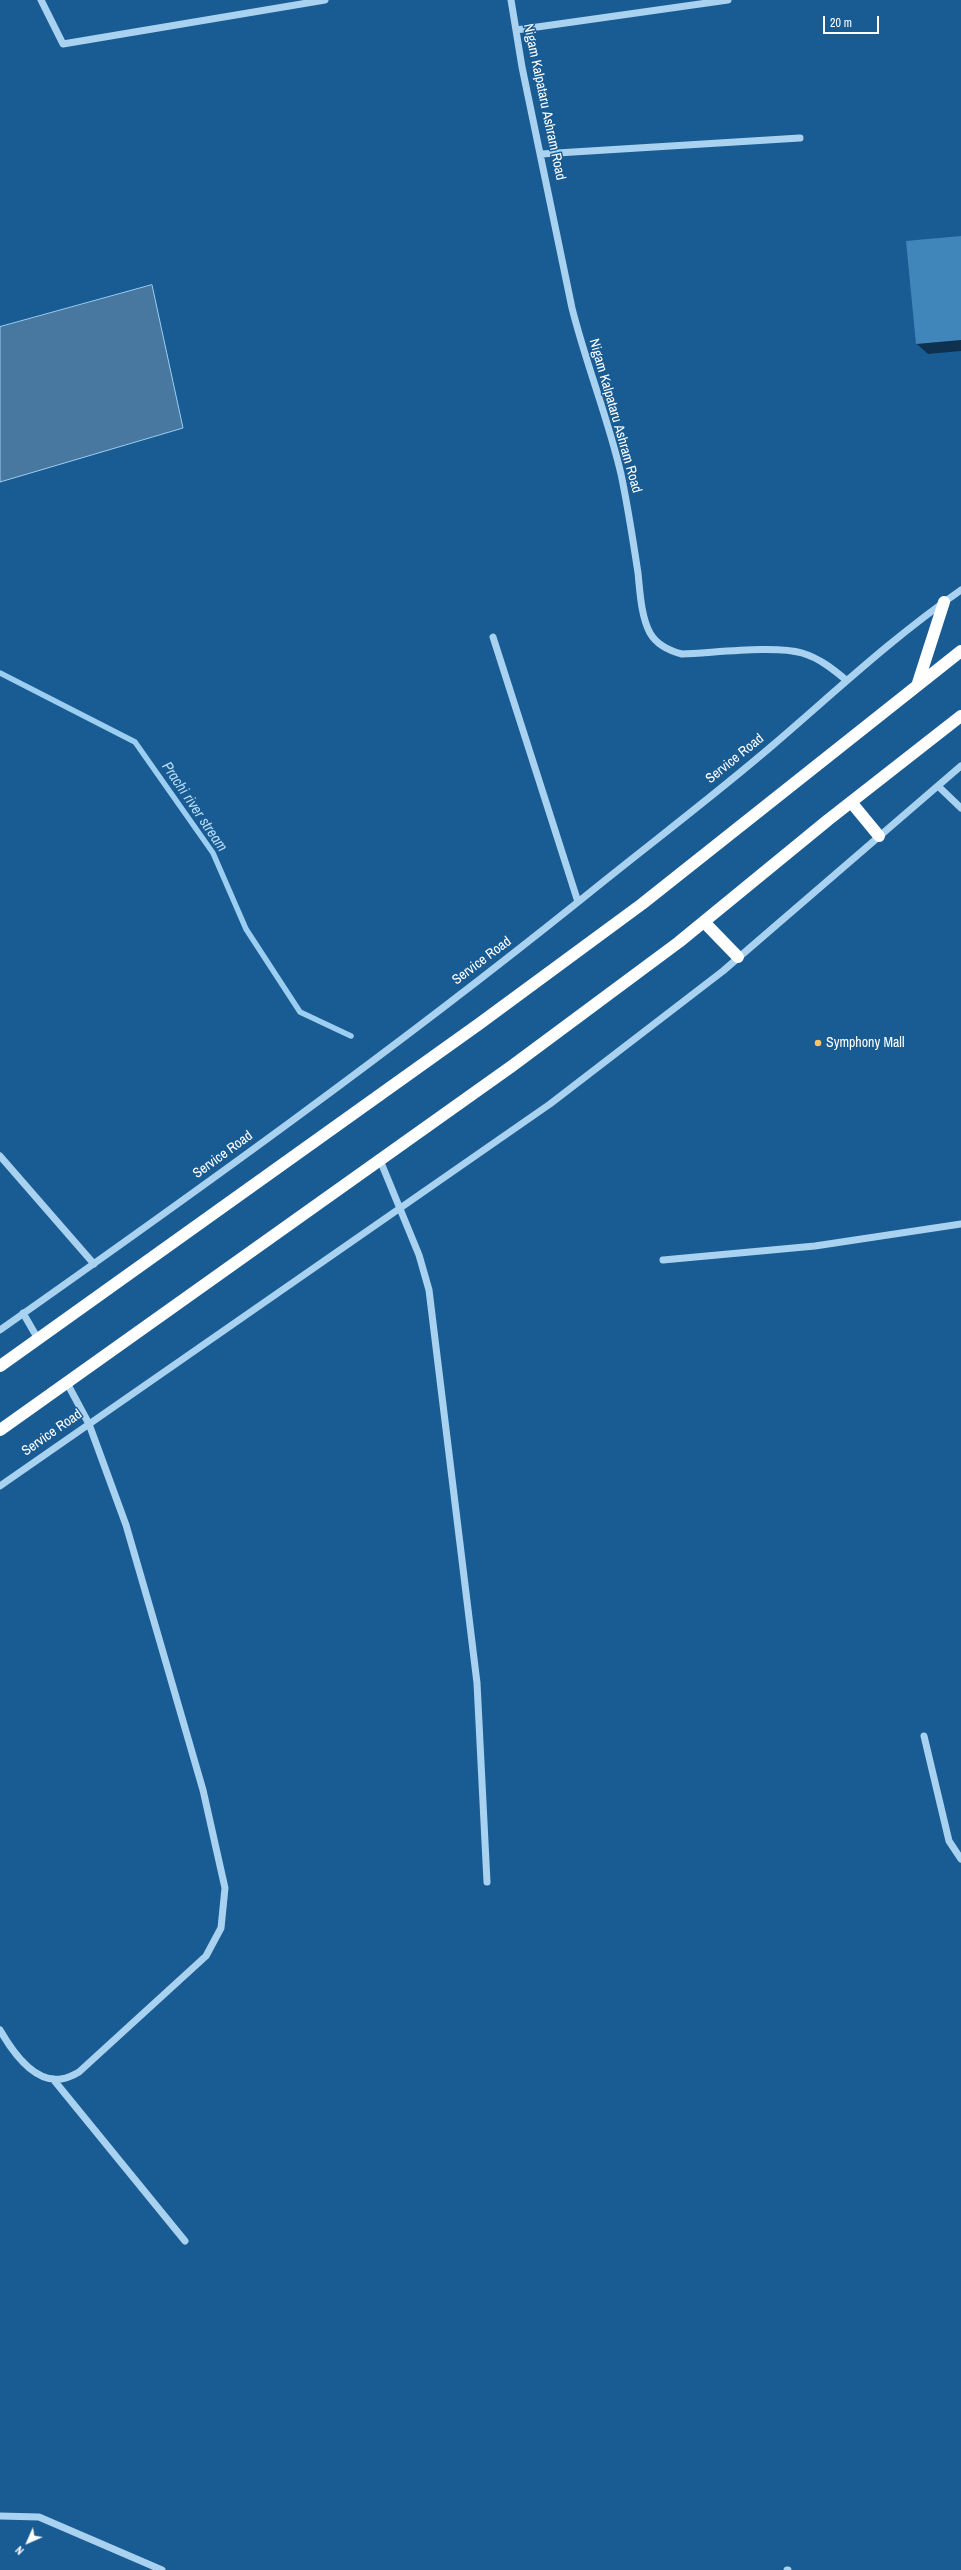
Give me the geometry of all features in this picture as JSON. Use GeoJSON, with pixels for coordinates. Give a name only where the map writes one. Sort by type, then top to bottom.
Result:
{"type":"FeatureCollection","features":[{"type":"Feature","properties":{"kind":"highway"},"geometry":{"type":"LineString","coordinates":[[917,686],[944,602]]}},
{"type":"Feature","properties":{"kind":"highway"},"geometry":{"type":"LineString","coordinates":[[0,1366],[479,1024],[630,913],[961,651]]}},
{"type":"Feature","properties":{"kind":"highway"},"geometry":{"type":"LineString","coordinates":[[0,1430],[512,1066],[704,922],[851,802],[961,716]]}},
{"type":"Feature","properties":{"kind":"highway"},"geometry":{"type":"LineString","coordinates":[[851,802],[879,836]]}},
{"type":"Feature","properties":{"kind":"highway"},"geometry":{"type":"LineString","coordinates":[[704,922],[738,958]]}},
{"type":"Feature","properties":{"kind":"street"},"geometry":{"type":"LineString","coordinates":[[41,0],[63,44],[325,0]]}},
{"type":"Feature","properties":{"kind":"street","name":"Nigam Kalpataru Ashram Road"},"geometry":{"type":"LineString","coordinates":[[511,0],[580,341],[621,474],[642,606],[650,633],[659,643],[671,651],[682,654],[775,650],[801,652],[819,660],[846,680]]}},
{"type":"Feature","properties":{"kind":"street"},"geometry":{"type":"LineString","coordinates":[[516,30],[728,0]]}},
{"type":"Feature","properties":{"kind":"street"},"geometry":{"type":"LineString","coordinates":[[541,154],[800,138]]}},
{"type":"Feature","properties":{"kind":"street","name":"Service Road"},"geometry":{"type":"LineString","coordinates":[[0,1330],[316,1104],[578,902],[773,745],[846,680],[961,590]]}},
{"type":"Feature","properties":{"kind":"street"},"geometry":{"type":"LineString","coordinates":[[493,637],[578,902]]}},
{"type":"Feature","properties":{"kind":"street","name":"Service Road"},"geometry":{"type":"LineString","coordinates":[[0,1486],[550,1104],[738,958],[961,766]]}},
{"type":"Feature","properties":{"kind":"street"},"geometry":{"type":"LineString","coordinates":[[938,786],[961,808]]}},
{"type":"Feature","properties":{"kind":"street"},"geometry":{"type":"LineString","coordinates":[[0,1156],[94,1264]]}},
{"type":"Feature","properties":{"kind":"street"},"geometry":{"type":"LineString","coordinates":[[380,1160],[419,1255],[429,1290],[477,1683],[487,1882]]}},
{"type":"Feature","properties":{"kind":"street"},"geometry":{"type":"LineString","coordinates":[[663,1260],[815,1246],[961,1224]]}},
{"type":"Feature","properties":{"kind":"street"},"geometry":{"type":"LineString","coordinates":[[23,1314],[38,1339]]}},
{"type":"Feature","properties":{"kind":"street"},"geometry":{"type":"LineString","coordinates":[[0,2030],[9,2047],[23,2063],[38,2074],[53,2079],[62,2079],[79,2072],[206,1956],[222,1928],[225,1888],[203,1790],[126,1525],[89,1424],[67,1383]]}},
{"type":"Feature","properties":{"kind":"street"},"geometry":{"type":"LineString","coordinates":[[924,1736],[949,1841],[961,1859]]}},
{"type":"Feature","properties":{"kind":"street"},"geometry":{"type":"LineString","coordinates":[[53,2079],[185,2241]]}},
{"type":"Feature","properties":{"kind":"street"},"geometry":{"type":"LineString","coordinates":[[0,2516],[39,2517],[162,2570]]}},
{"type":"Feature","properties":{"kind":"water"},"geometry":{"type":"Polygon","coordinates":[[[152,285],[183,428],[0,482],[0,327],[152,285]]]}},
{"type":"Feature","properties":{"kind":"building"},"geometry":{"type":"Polygon","coordinates":[[[961,236],[961,340],[916,344],[906,241],[961,236]]]}},
{"type":"Feature","properties":{"kind":"waterway","name":"Prachi river stream"},"geometry":{"type":"LineString","coordinates":[[0,673],[135,742],[213,853],[246,929],[300,1012],[351,1036]]}},
{"type":"Feature","properties":{"kind":"place","name":"Symphony Mall"},"geometry":{"type":"Point","coordinates":[818,1043]}}]}
